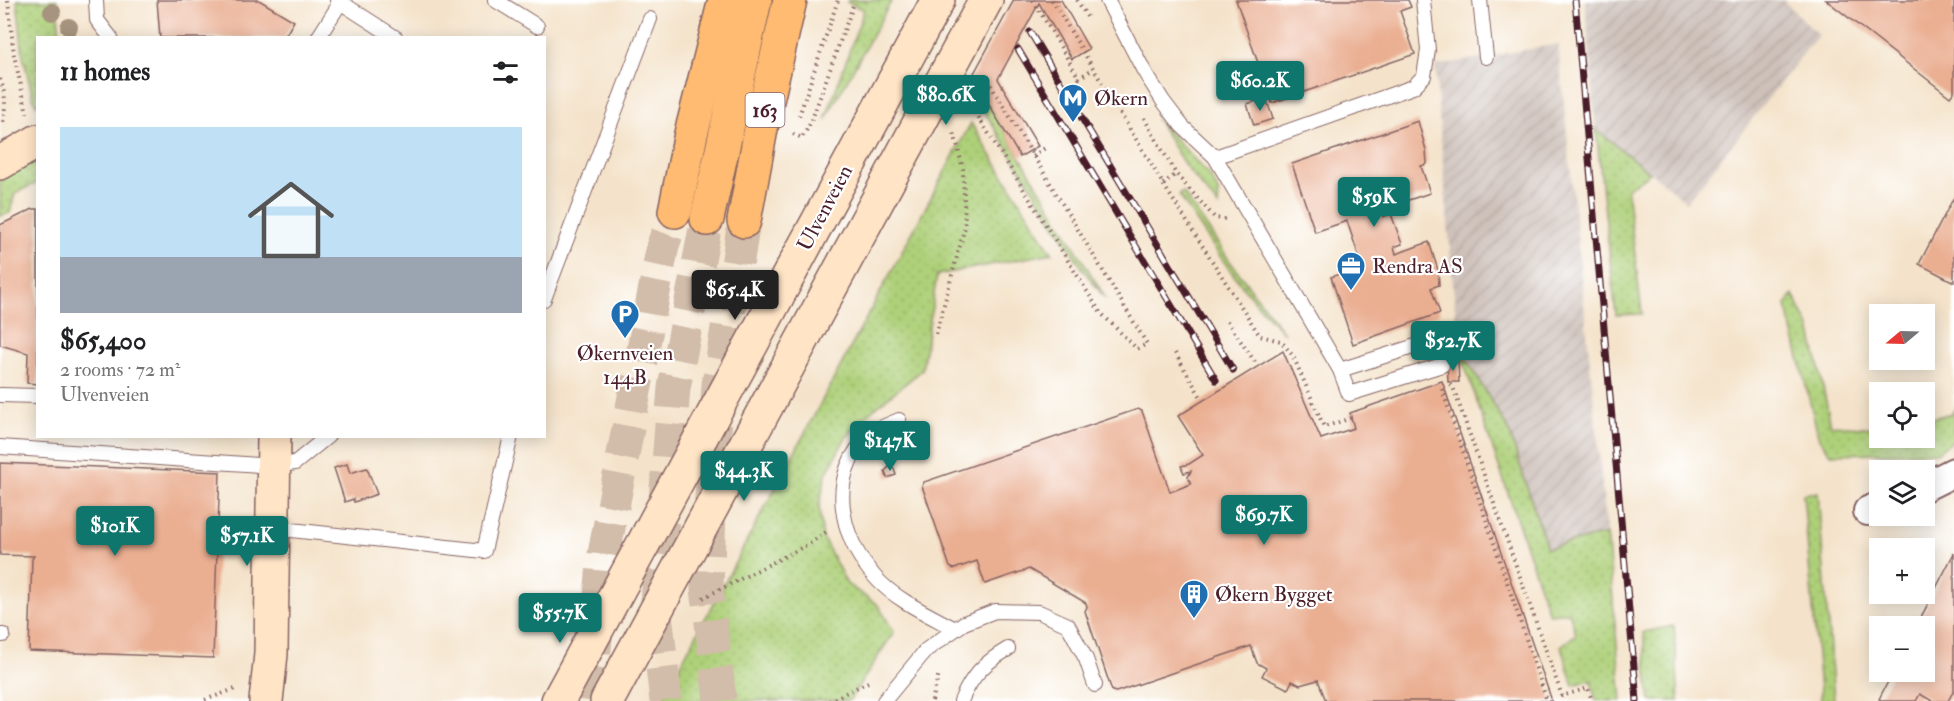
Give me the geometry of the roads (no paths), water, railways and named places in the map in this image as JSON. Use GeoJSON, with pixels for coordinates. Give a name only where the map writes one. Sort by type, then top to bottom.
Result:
{"type":"FeatureCollection","features":[{"type":"Feature","properties":{"kind":"highway"},"geometry":{"type":"LineString","coordinates":[[675,211],[691,134],[725,0]]}},
{"type":"Feature","properties":{"kind":"highway","name":"163"},"geometry":{"type":"LineString","coordinates":[[706,219],[755,0]]}},
{"type":"Feature","properties":{"kind":"highway","name":"163"},"geometry":{"type":"LineString","coordinates":[[744,221],[763,118],[790,0]]}},
{"type":"Feature","properties":{"kind":"main road","name":"Ulvenveien"},"geometry":{"type":"LineString","coordinates":[[558,701],[938,0]]}},
{"type":"Feature","properties":{"kind":"main road","name":"Ulvenveien"},"geometry":{"type":"LineString","coordinates":[[607,701],[986,0]]}},
{"type":"Feature","properties":{"kind":"main road"},"geometry":{"type":"LineString","coordinates":[[0,163],[33,130]]}},
{"type":"Feature","properties":{"kind":"main road"},"geometry":{"type":"LineString","coordinates":[[266,701],[271,654],[273,451]]}},
{"type":"Feature","properties":{"kind":"street"},"geometry":{"type":"LineString","coordinates":[[1935,483],[1954,472]]}},
{"type":"Feature","properties":{"kind":"lane"},"geometry":{"type":"LineString","coordinates":[[96,0],[97,20],[109,36]]}},
{"type":"Feature","properties":{"kind":"lane"},"geometry":{"type":"LineString","coordinates":[[495,0],[537,26]]}},
{"type":"Feature","properties":{"kind":"lane"},"geometry":{"type":"LineString","coordinates":[[1107,0],[1144,71],[1163,101],[1182,126],[1215,157],[1340,369],[1349,394],[1442,365]]}},
{"type":"Feature","properties":{"kind":"lane"},"geometry":{"type":"LineString","coordinates":[[1215,157],[1413,87],[1424,76],[1428,50],[1423,0]]}},
{"type":"Feature","properties":{"kind":"lane"},"geometry":{"type":"LineString","coordinates":[[1480,0],[1486,57]]}},
{"type":"Feature","properties":{"kind":"lane"},"geometry":{"type":"LineString","coordinates":[[319,36],[340,1],[393,36]]}},
{"type":"Feature","properties":{"kind":"lane"},"geometry":{"type":"LineString","coordinates":[[546,294],[650,19]]}},
{"type":"Feature","properties":{"kind":"lane"},"geometry":{"type":"LineString","coordinates":[[1340,369],[1442,338]]}},
{"type":"Feature","properties":{"kind":"lane"},"geometry":{"type":"LineString","coordinates":[[0,395],[36,396]]}},
{"type":"Feature","properties":{"kind":"lane"},"geometry":{"type":"LineString","coordinates":[[899,420],[872,433],[855,451],[844,477],[842,502],[844,520],[856,550],[875,578],[901,598],[955,629]]}},
{"type":"Feature","properties":{"kind":"lane"},"geometry":{"type":"LineString","coordinates":[[0,447],[273,451],[295,463],[326,438]]}},
{"type":"Feature","properties":{"kind":"lane"},"geometry":{"type":"LineString","coordinates":[[273,528],[484,551],[511,438]]}},
{"type":"Feature","properties":{"kind":"lane"},"geometry":{"type":"LineString","coordinates":[[884,701],[926,650],[964,623],[995,611],[1039,612],[1068,625],[1086,659],[1095,685]]}},
{"type":"Feature","properties":{"kind":"lane"},"geometry":{"type":"LineString","coordinates":[[961,701],[972,679],[987,662],[1008,649]]}},
{"type":"Feature","properties":{"kind":"tunnel"},"geometry":{"type":"LineString","coordinates":[[590,701],[604,554],[663,245],[675,211]]}},
{"type":"Feature","properties":{"kind":"tunnel"},"geometry":{"type":"LineString","coordinates":[[666,701],[656,614],[674,388],[707,219]]}},
{"type":"Feature","properties":{"kind":"tunnel"},"geometry":{"type":"LineString","coordinates":[[720,701],[707,588],[710,513],[718,385],[744,221]]}},
{"type":"Feature","properties":{"kind":"railway"},"geometry":{"type":"LineString","coordinates":[[1575,0],[1637,701]]}},
{"type":"Feature","properties":{"kind":"railway"},"geometry":{"type":"LineString","coordinates":[[1030,32],[1233,370]]}},
{"type":"Feature","properties":{"kind":"railway"},"geometry":{"type":"LineString","coordinates":[[1018,49],[1216,380]]}},
{"type":"Feature","properties":{"kind":"place","name":"Økern"},"geometry":{"type":"Point","coordinates":[1073,124]}},
{"type":"Feature","properties":{"kind":"place","name":"Rendra AS"},"geometry":{"type":"Point","coordinates":[1351,292]}},
{"type":"Feature","properties":{"kind":"place","name":"Økernveien 144B"},"geometry":{"type":"Point","coordinates":[625,340]}},
{"type":"Feature","properties":{"kind":"place","name":"Økern Bygget"},"geometry":{"type":"Point","coordinates":[1194,620]}}]}
